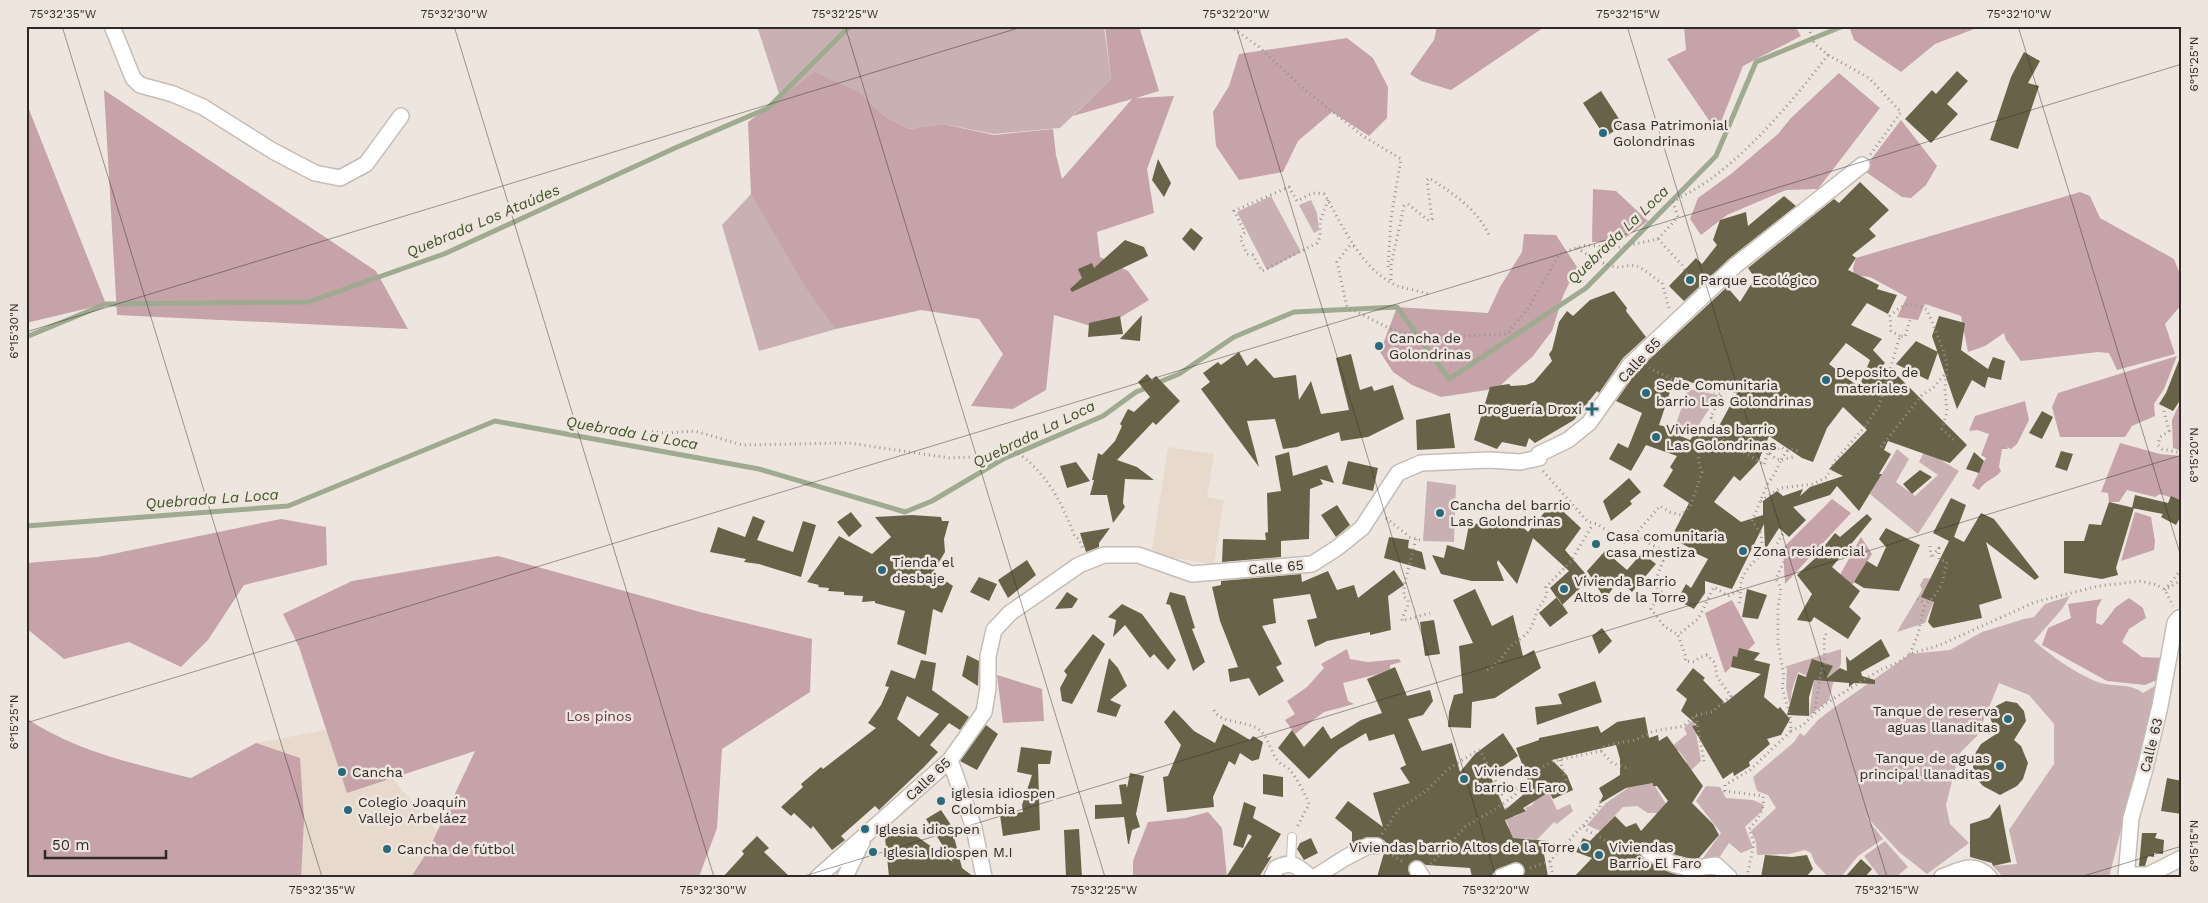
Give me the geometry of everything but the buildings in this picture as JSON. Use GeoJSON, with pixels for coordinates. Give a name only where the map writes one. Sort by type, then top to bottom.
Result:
{"type":"FeatureCollection","features":[{"type":"Feature","properties":{"kind":"street"},"geometry":{"type":"LineString","coordinates":[[112,26],[133,78],[140,85],[173,94],[203,107],[273,151],[315,173],[340,178],[366,164],[401,116]]}},
{"type":"Feature","properties":{"kind":"street","name":"Calle 65"},"geometry":{"type":"LineString","coordinates":[[818,877],[950,760],[984,712],[988,688],[988,656],[994,630],[1010,613],[1080,565],[1104,555],[1138,555],[1192,574],[1312,564],[1337,548],[1362,528],[1398,473],[1421,463],[1489,460],[1520,462],[1538,458],[1539,454],[1568,440],[1589,423],[1614,386],[1636,360],[1736,265],[1862,165]]}},
{"type":"Feature","properties":{"kind":"street","name":"Calle 63"},"geometry":{"type":"LineString","coordinates":[[2127,876],[2131,818],[2148,760],[2175,623],[2180,617]]}},
{"type":"Feature","properties":{"kind":"street"},"geometry":{"type":"LineString","coordinates":[[950,760],[974,828],[984,877]]}},
{"type":"Feature","properties":{"kind":"street"},"geometry":{"type":"LineString","coordinates":[[845,877],[865,836]]}},
{"type":"Feature","properties":{"kind":"street"},"geometry":{"type":"LineString","coordinates":[[1315,877],[1368,846],[1376,846]]}},
{"type":"Feature","properties":{"kind":"street"},"geometry":{"type":"LineString","coordinates":[[1649,852],[1673,864],[1690,869],[1716,865],[1730,877]]}},
{"type":"Feature","properties":{"kind":"street"},"geometry":{"type":"LineString","coordinates":[[2127,876],[2148,875],[2182,858]]}},
{"type":"Feature","properties":{"kind":"street"},"geometry":{"type":"LineString","coordinates":[[1272,877],[1276,868],[1291,864],[1298,866],[1310,877]]}},
{"type":"Feature","properties":{"kind":"street"},"geometry":{"type":"LineString","coordinates":[[1942,877],[1966,868],[1976,867],[1989,877]]}},
{"type":"Feature","properties":{"kind":"street"},"geometry":{"type":"LineString","coordinates":[[1500,877],[1516,871]]}},
{"type":"Feature","properties":{"kind":"lane"},"geometry":{"type":"LineString","coordinates":[[1291,864],[1292,837]]}},
{"type":"Feature","properties":{"kind":"path"},"geometry":{"type":"LineString","coordinates":[[1230,26],[1258,47],[1304,89],[1363,136],[1401,159],[1390,218],[1388,268],[1391,265]]}},
{"type":"Feature","properties":{"kind":"path"},"geometry":{"type":"LineString","coordinates":[[1809,27],[1814,43],[1828,55],[1869,78],[1901,112],[1862,165]]}},
{"type":"Feature","properties":{"kind":"path"},"geometry":{"type":"LineString","coordinates":[[1354,246],[1350,245],[1337,262],[1347,307],[1397,332],[1464,336],[1507,334],[1529,306],[1560,253],[1586,245],[1616,248],[1658,239],[1678,217],[1673,202],[1712,178],[1759,135],[1828,55]]}},
{"type":"Feature","properties":{"kind":"path"},"geometry":{"type":"LineString","coordinates":[[1391,281],[1391,265],[1404,206],[1408,204],[1429,220],[1432,219],[1427,180],[1430,178],[1472,208],[1489,234]]}},
{"type":"Feature","properties":{"kind":"path"},"geometry":{"type":"LineString","coordinates":[[1328,200],[1320,222],[1320,237],[1317,243],[1262,270],[1253,255],[1247,254],[1240,243],[1240,238],[1245,232],[1234,211],[1289,187],[1297,201],[1313,193],[1324,194],[1328,200],[1354,246],[1375,270],[1397,285],[1428,294]]}},
{"type":"Feature","properties":{"kind":"path"},"geometry":{"type":"LineString","coordinates":[[1658,239],[1682,265],[1700,299]]}},
{"type":"Feature","properties":{"kind":"path"},"geometry":{"type":"LineString","coordinates":[[1577,248],[1614,267],[1633,265],[1640,267],[1650,277],[1662,283],[1670,313],[1678,320]]}},
{"type":"Feature","properties":{"kind":"path"},"geometry":{"type":"LineString","coordinates":[[1910,320],[1905,337],[1891,331],[1890,316],[1901,306],[1915,304],[1927,310],[1947,364],[1945,374],[1948,412],[1942,429],[1956,442]]}},
{"type":"Feature","properties":{"kind":"path"},"geometry":{"type":"LineString","coordinates":[[1761,501],[1780,488],[1799,488],[1828,477],[1834,462],[1872,416],[1886,386],[1890,365],[1900,336]]}},
{"type":"Feature","properties":{"kind":"path"},"geometry":{"type":"LineString","coordinates":[[1538,458],[1542,466],[1541,469],[1588,522],[1594,523],[1627,544],[1660,506],[1670,512],[1681,515],[1690,507],[1702,472],[1699,464],[1698,447],[1713,430],[1711,417],[1722,394],[1674,381],[1636,360]]}},
{"type":"Feature","properties":{"kind":"path"},"geometry":{"type":"LineString","coordinates":[[1881,446],[1922,395],[1933,388],[1945,374]]}},
{"type":"Feature","properties":{"kind":"path"},"geometry":{"type":"LineString","coordinates":[[2164,411],[2169,431],[2160,437],[2158,445],[2162,448],[2182,453]]}},
{"type":"Feature","properties":{"kind":"path"},"geometry":{"type":"LineString","coordinates":[[1711,417],[1719,435],[1764,465],[1769,453],[1781,447],[1787,451]]}},
{"type":"Feature","properties":{"kind":"path"},"geometry":{"type":"LineString","coordinates":[[647,430],[663,433],[695,431],[742,445],[849,443],[950,458],[972,458],[1018,453],[1027,460],[1054,490],[1075,537],[1079,539],[1086,562]]}},
{"type":"Feature","properties":{"kind":"path"},"geometry":{"type":"LineString","coordinates":[[1763,553],[1761,533],[1752,522],[1781,460],[1787,451],[1791,449],[1798,451]]}},
{"type":"Feature","properties":{"kind":"path"},"geometry":{"type":"LineString","coordinates":[[1769,453],[1776,459],[1781,460],[1796,456]]}},
{"type":"Feature","properties":{"kind":"path"},"geometry":{"type":"LineString","coordinates":[[1375,507],[1410,537],[1423,541]]}},
{"type":"Feature","properties":{"kind":"path"},"geometry":{"type":"LineString","coordinates":[[1487,670],[1496,666],[1511,646],[1528,632],[1535,619],[1537,610],[1544,603],[1546,587],[1571,561],[1594,523]]}},
{"type":"Feature","properties":{"kind":"path"},"geometry":{"type":"LineString","coordinates":[[1774,549],[1784,532]]}},
{"type":"Feature","properties":{"kind":"path"},"geometry":{"type":"LineString","coordinates":[[1521,786],[1502,794],[1480,750],[1475,752],[1448,769],[1426,791],[1399,809],[1376,846],[1422,871],[1465,827],[1515,795],[1521,786],[1553,760],[1601,751],[1612,744],[1635,740],[1650,732],[1684,726],[1696,715],[1712,712],[1732,694],[1718,677],[1716,663],[1707,655],[1694,662],[1685,661],[1686,657],[1678,635],[1664,626],[1652,609],[1661,592],[1654,584],[1663,561],[1660,558],[1660,549],[1636,535]]}},
{"type":"Feature","properties":{"kind":"path"},"geometry":{"type":"LineString","coordinates":[[1416,539],[1404,586],[1404,597],[1408,600],[1408,605],[1402,621],[1430,614]]}},
{"type":"Feature","properties":{"kind":"path"},"geometry":{"type":"LineString","coordinates":[[1910,654],[1918,634],[1925,604],[1935,598],[1947,562],[1939,559],[1940,548],[1931,558],[1930,546]]}},
{"type":"Feature","properties":{"kind":"path"},"geometry":{"type":"LineString","coordinates":[[1739,603],[1742,580],[1747,572],[1763,553],[1779,549],[1782,555],[1786,556],[1776,579],[1781,588],[1778,606],[1778,644],[1784,676],[1782,687],[1790,716],[1791,731]]}},
{"type":"Feature","properties":{"kind":"path"},"geometry":{"type":"LineString","coordinates":[[2165,590],[2182,568]]}},
{"type":"Feature","properties":{"kind":"path"},"geometry":{"type":"LineString","coordinates":[[2165,590],[2182,580]]}},
{"type":"Feature","properties":{"kind":"path"},"geometry":{"type":"LineString","coordinates":[[1747,877],[1749,875],[1754,842],[1749,830],[1762,811],[1764,804],[1763,796],[1725,790],[1725,785],[1750,770],[1791,731],[1803,725],[1825,704],[1856,684],[1910,654],[1940,645],[2035,602],[2099,586],[2141,582],[2157,585],[2165,590],[2180,617]]}},
{"type":"Feature","properties":{"kind":"path"},"geometry":{"type":"LineString","coordinates":[[1678,635],[1698,619],[1714,587],[1728,596],[1741,589]]}},
{"type":"Feature","properties":{"kind":"path"},"geometry":{"type":"LineString","coordinates":[[1917,599],[1925,604]]}},
{"type":"Feature","properties":{"kind":"path"},"geometry":{"type":"LineString","coordinates":[[1814,714],[1821,673],[1825,664],[1824,640],[1827,631]]}},
{"type":"Feature","properties":{"kind":"path"},"geometry":{"type":"LineString","coordinates":[[1214,710],[1216,716],[1243,721],[1257,728],[1267,740],[1279,763],[1291,771],[1305,793],[1309,804],[1292,837]]}},
{"type":"Feature","properties":{"kind":"path"},"geometry":{"type":"LineString","coordinates":[[1696,715],[1704,762]]}},
{"type":"Feature","properties":{"kind":"path"},"geometry":{"type":"LineString","coordinates":[[1601,751],[1612,763],[1630,769]]}},
{"type":"Feature","properties":{"kind":"path"},"geometry":{"type":"LineString","coordinates":[[1560,760],[1567,783]]}},
{"type":"Feature","properties":{"kind":"path"},"geometry":{"type":"LineString","coordinates":[[1516,871],[1550,862],[1584,826],[1583,823],[1600,807],[1601,797]]}},
{"type":"Feature","properties":{"kind":"path"},"geometry":{"type":"LineString","coordinates":[[1584,826],[1585,829],[1626,852]]}},
{"type":"Feature","properties":{"kind":"path"},"geometry":{"type":"LineString","coordinates":[[1550,862],[1553,877]]}},
{"type":"Feature","properties":{"kind":"shaded area"},"geometry":{"type":"Polygon","coordinates":[[[757,26],[1104,26],[1111,79],[1060,128],[994,134],[943,124],[909,129],[886,117],[860,93],[781,100],[757,26]]]}},
{"type":"Feature","properties":{"kind":"shaded area"},"geometry":{"type":"Polygon","coordinates":[[[751,194],[836,329],[759,351],[722,225],[751,194]]]}},
{"type":"Feature","properties":{"kind":"shaded area"},"geometry":{"type":"Polygon","coordinates":[[[1271,196],[1301,252],[1267,270],[1237,212],[1271,196]]]}},
{"type":"Feature","properties":{"kind":"shaded area"},"geometry":{"type":"Polygon","coordinates":[[[1311,200],[1317,213],[1319,230],[1314,233],[1299,205],[1311,200]]]}},
{"type":"Feature","properties":{"kind":"shaded area"},"geometry":{"type":"Polygon","coordinates":[[[1688,389],[1718,395],[1693,434],[1676,424],[1688,389]]]}},
{"type":"Feature","properties":{"kind":"shaded area"},"geometry":{"type":"Polygon","coordinates":[[[1928,444],[1931,454],[1959,471],[1918,534],[1870,494],[1897,449],[1909,459],[1896,482],[1915,496],[1938,475],[1919,462],[1928,444]]]}},
{"type":"Feature","properties":{"kind":"shaded area"},"geometry":{"type":"Polygon","coordinates":[[[1168,447],[1214,454],[1207,497],[1224,500],[1214,564],[1151,555],[1168,447]]]}},
{"type":"Feature","properties":{"kind":"shaded area","name":"Cancha del barrio Las Golondrinas"},"geometry":{"type":"Polygon","coordinates":[[[1427,481],[1456,485],[1454,542],[1423,541],[1427,481]]]}},
{"type":"Feature","properties":{"kind":"shaded area"},"geometry":{"type":"Polygon","coordinates":[[[1924,578],[1939,580],[1935,598],[1925,623],[1897,632],[1922,590],[1920,585],[1924,578]]]}},
{"type":"Feature","properties":{"kind":"shaded area"},"geometry":{"type":"Polygon","coordinates":[[[2070,596],[2062,609],[2034,641],[2055,658],[2101,683],[2132,687],[2143,693],[2158,684],[2153,724],[2141,751],[2109,877],[2003,877],[1993,866],[2017,864],[2009,830],[2054,764],[2054,724],[2029,695],[1999,683],[1977,736],[1959,754],[1946,805],[1950,824],[1969,843],[1927,874],[1899,852],[1864,814],[1883,839],[1858,856],[1841,877],[1828,877],[1815,863],[1811,853],[1805,850],[1789,854],[1757,855],[1756,842],[1751,831],[1776,808],[1768,795],[1757,791],[1753,777],[1794,742],[1800,733],[1804,736],[1818,720],[1832,709],[1910,654],[1950,650],[1982,632],[2034,617],[2045,604],[2070,596]]]}},
{"type":"Feature","properties":{"kind":"shaded area"},"geometry":{"type":"Polygon","coordinates":[[[1841,649],[1841,664],[1834,679],[1829,700],[1809,716],[1814,679],[1798,672],[1792,690],[1790,707],[1786,688],[1787,668],[1784,667],[1841,649]]]}},
{"type":"Feature","properties":{"kind":"shaded area"},"geometry":{"type":"Polygon","coordinates":[[[1695,718],[1701,761],[1687,774],[1681,765],[1687,762],[1679,751],[1671,747],[1687,734],[1684,728],[1695,718]]]}},
{"type":"Feature","properties":{"kind":"shaded area","name":"Colegio Joaquín Vallejo Arbeláez"},"geometry":{"type":"Polygon","coordinates":[[[347,726],[477,877],[298,877],[256,743],[347,726]]]}},
{"type":"Feature","properties":{"kind":"shaded area"},"geometry":{"type":"Polygon","coordinates":[[[1653,783],[1666,804],[1660,817],[1656,813],[1648,813],[1637,806],[1623,807],[1600,831],[1587,825],[1606,803],[1628,788],[1653,783]]]}},
{"type":"Feature","properties":{"kind":"shaded area"},"geometry":{"type":"Polygon","coordinates":[[[1706,786],[1720,787],[1726,798],[1753,800],[1764,805],[1762,811],[1745,827],[1753,848],[1741,853],[1729,843],[1715,864],[1687,864],[1703,858],[1721,833],[1696,801],[1706,786]]]}},
{"type":"Feature","properties":{"kind":"shaded area"},"geometry":{"type":"Polygon","coordinates":[[[1544,787],[1551,792],[1550,795],[1557,810],[1570,804],[1573,811],[1557,824],[1554,822],[1533,844],[1533,839],[1493,837],[1509,827],[1502,810],[1507,807],[1514,817],[1527,810],[1525,808],[1532,805],[1544,787]]]}},
{"type":"Feature","properties":{"kind":"shaded area"},"geometry":{"type":"Polygon","coordinates":[[[1885,841],[1908,867],[1896,877],[1880,877],[1864,856],[1885,841]]]}},
{"type":"Feature","properties":{"kind":"green space"},"geometry":{"type":"Polygon","coordinates":[[[1105,26],[1139,26],[1159,91],[1136,98],[1174,96],[1147,169],[1154,213],[1097,232],[1100,257],[1128,271],[1149,300],[1101,329],[1054,315],[1046,390],[1013,409],[971,406],[1003,354],[979,319],[921,310],[836,329],[806,288],[751,194],[748,122],[815,72],[860,93],[886,117],[909,129],[943,124],[994,135],[1053,129],[1056,155],[1062,179],[1132,99],[1073,116],[1111,79],[1105,26]]]}},
{"type":"Feature","properties":{"kind":"green space"},"geometry":{"type":"Polygon","coordinates":[[[1437,26],[1546,26],[1451,90],[1421,81],[1410,74],[1434,40],[1437,26]]]}},
{"type":"Feature","properties":{"kind":"green space"},"geometry":{"type":"Polygon","coordinates":[[[1684,26],[1795,26],[1801,36],[1743,66],[1717,132],[1667,59],[1686,50],[1684,26]]]}},
{"type":"Feature","properties":{"kind":"green space"},"geometry":{"type":"Polygon","coordinates":[[[1849,26],[1982,26],[1935,44],[1901,72],[1854,40],[1849,26]]]}},
{"type":"Feature","properties":{"kind":"green space"},"geometry":{"type":"Polygon","coordinates":[[[1347,38],[1373,58],[1388,87],[1387,118],[1369,136],[1332,112],[1298,141],[1283,172],[1239,180],[1216,146],[1213,112],[1229,86],[1239,54],[1347,38]]]}},
{"type":"Feature","properties":{"kind":"green space"},"geometry":{"type":"Polygon","coordinates":[[[1839,73],[1880,108],[1818,189],[1786,190],[1727,215],[1701,235],[1690,219],[1698,198],[1731,174],[1778,134],[1791,118],[1839,73]]]}},
{"type":"Feature","properties":{"kind":"green space"},"geometry":{"type":"Polygon","coordinates":[[[104,90],[376,271],[408,329],[117,315],[104,90]]]}},
{"type":"Feature","properties":{"kind":"green space"},"geometry":{"type":"Polygon","coordinates":[[[26,102],[106,304],[26,323],[26,102]]]}},
{"type":"Feature","properties":{"kind":"green space"},"geometry":{"type":"Polygon","coordinates":[[[1901,120],[1937,166],[1926,185],[1911,198],[1902,197],[1863,170],[1901,120]]]}},
{"type":"Feature","properties":{"kind":"green space"},"geometry":{"type":"Polygon","coordinates":[[[1593,189],[1616,191],[1648,221],[1620,242],[1592,242],[1593,189]]]}},
{"type":"Feature","properties":{"kind":"green space"},"geometry":{"type":"Polygon","coordinates":[[[2080,192],[2090,196],[2100,218],[2174,259],[2182,279],[2182,304],[2165,324],[2175,354],[2117,370],[2109,353],[2098,352],[2021,361],[2006,340],[2004,333],[1985,346],[1968,352],[1961,316],[1925,304],[1918,320],[1897,317],[1907,297],[1870,277],[1854,275],[1853,268],[1856,258],[2080,192]]]}},
{"type":"Feature","properties":{"kind":"green space"},"geometry":{"type":"Polygon","coordinates":[[[1524,234],[1556,235],[1577,267],[1563,296],[1552,331],[1533,356],[1501,385],[1487,390],[1441,397],[1412,385],[1393,372],[1380,352],[1397,307],[1488,313],[1500,287],[1522,252],[1524,234]]]}},
{"type":"Feature","properties":{"kind":"green space"},"geometry":{"type":"Polygon","coordinates":[[[2177,356],[2164,389],[2154,404],[2155,416],[2132,426],[2125,437],[2060,437],[2052,407],[2058,393],[2177,356]]]}},
{"type":"Feature","properties":{"kind":"green space"},"geometry":{"type":"Polygon","coordinates":[[[2182,398],[2182,451],[2173,448],[2172,420],[2182,398]]]}},
{"type":"Feature","properties":{"kind":"green space"},"geometry":{"type":"Polygon","coordinates":[[[2025,401],[2029,420],[2017,444],[2011,449],[2007,447],[2008,449],[2002,449],[1999,467],[2001,471],[1979,490],[1972,486],[1986,458],[1981,455],[1989,434],[1977,430],[1969,431],[1975,416],[2025,401]]]}},
{"type":"Feature","properties":{"kind":"green space"},"geometry":{"type":"Polygon","coordinates":[[[2120,443],[2160,454],[2182,456],[2182,501],[2160,494],[2155,497],[2127,490],[2119,502],[2109,502],[2108,493],[2101,492],[2120,443]]]}},
{"type":"Feature","properties":{"kind":"green space"},"geometry":{"type":"Polygon","coordinates":[[[1832,499],[1851,513],[1785,584],[1783,548],[1832,499]]]}},
{"type":"Feature","properties":{"kind":"green space"},"geometry":{"type":"Polygon","coordinates":[[[2135,512],[2151,517],[2155,541],[2154,550],[2121,561],[2135,512]]]}},
{"type":"Feature","properties":{"kind":"green space"},"geometry":{"type":"Polygon","coordinates":[[[281,519],[326,527],[327,565],[244,585],[208,640],[181,667],[129,642],[64,659],[26,628],[26,563],[98,557],[281,519]]]}},
{"type":"Feature","properties":{"kind":"green space"},"geometry":{"type":"Polygon","coordinates":[[[1861,537],[1872,554],[1853,584],[1835,584],[1861,537]]]}},
{"type":"Feature","properties":{"kind":"green space","name":"Los pinos"},"geometry":{"type":"Polygon","coordinates":[[[498,556],[700,612],[812,639],[810,692],[722,749],[717,828],[699,877],[411,877],[428,851],[475,751],[347,793],[299,647],[283,614],[352,581],[498,556]]]}},
{"type":"Feature","properties":{"kind":"green space"},"geometry":{"type":"Polygon","coordinates":[[[2129,598],[2143,608],[2146,618],[2129,629],[2122,642],[2142,657],[2165,658],[2159,679],[2145,685],[2107,681],[2042,645],[2048,628],[2071,618],[2068,604],[2102,599],[2097,608],[2096,623],[2102,625],[2116,607],[2129,598]]]}},
{"type":"Feature","properties":{"kind":"green space"},"geometry":{"type":"Polygon","coordinates":[[[1732,600],[1755,643],[1725,673],[1705,613],[1732,600]]]}},
{"type":"Feature","properties":{"kind":"green space"},"geometry":{"type":"Polygon","coordinates":[[[1347,649],[1350,659],[1368,662],[1399,659],[1401,662],[1390,665],[1390,669],[1378,674],[1343,683],[1348,701],[1354,704],[1324,712],[1295,734],[1285,720],[1295,714],[1287,701],[1307,687],[1324,668],[1321,664],[1347,649]]]}},
{"type":"Feature","properties":{"kind":"green space"},"geometry":{"type":"Polygon","coordinates":[[[997,675],[1042,689],[1044,721],[1003,723],[997,675]]]}},
{"type":"Feature","properties":{"kind":"green space"},"geometry":{"type":"Polygon","coordinates":[[[26,718],[85,748],[127,762],[191,778],[256,743],[300,758],[304,820],[301,877],[26,877],[26,718]]]}},
{"type":"Feature","properties":{"kind":"green space"},"geometry":{"type":"Polygon","coordinates":[[[1208,812],[1222,828],[1227,877],[1133,877],[1133,861],[1148,822],[1186,818],[1208,812]]]}},
{"type":"Feature","properties":{"kind":"waterway","name":"Quebrada Los Ataúdes"},"geometry":{"type":"LineString","coordinates":[[26,337],[106,304],[308,302],[444,254],[675,148],[768,108],[850,26]]}},
{"type":"Feature","properties":{"kind":"waterway","name":"Quebrada La Loca"},"geometry":{"type":"LineString","coordinates":[[1157,383],[1179,374],[1234,337],[1294,312],[1397,307],[1449,379],[1586,288],[1716,156],[1756,62],[1843,26]]}},
{"type":"Feature","properties":{"kind":"waterway","name":"Quebrada La Loca"},"geometry":{"type":"LineString","coordinates":[[26,526],[288,506],[495,421],[759,469],[905,512],[932,501],[1003,459],[1103,416],[1136,392],[1149,387]]}},
{"type":"Feature","properties":{"kind":"place","name":"Casa Patrimonial Golondrinas"},"geometry":{"type":"Point","coordinates":[1603,133]}},
{"type":"Feature","properties":{"kind":"place","name":"Parque Ecológico"},"geometry":{"type":"Point","coordinates":[1690,280]}},
{"type":"Feature","properties":{"kind":"place","name":"Cancha de Golondrinas"},"geometry":{"type":"Point","coordinates":[1379,346]}},
{"type":"Feature","properties":{"kind":"place","name":"Deposito de materiales"},"geometry":{"type":"Point","coordinates":[1826,380]}},
{"type":"Feature","properties":{"kind":"place","name":"Sede Comunitaria barrio Las Golondrinas"},"geometry":{"type":"Point","coordinates":[1646,393]}},
{"type":"Feature","properties":{"kind":"place","name":"Droguería Droxi"},"geometry":{"type":"Point","coordinates":[1592,409]}},
{"type":"Feature","properties":{"kind":"place","name":"Viviendas barrio Las Golondrinas"},"geometry":{"type":"Point","coordinates":[1656,437]}},
{"type":"Feature","properties":{"kind":"place","name":"Cancha del barrio Las Golondrinas"},"geometry":{"type":"Point","coordinates":[1440,513]}},
{"type":"Feature","properties":{"kind":"place","name":"Casa comunitaria casa mestiza"},"geometry":{"type":"Point","coordinates":[1596,544]}},
{"type":"Feature","properties":{"kind":"place","name":"Zona residencial"},"geometry":{"type":"Point","coordinates":[1743,551]}},
{"type":"Feature","properties":{"kind":"place","name":"Tienda el desbaje"},"geometry":{"type":"Point","coordinates":[882,570]}},
{"type":"Feature","properties":{"kind":"place","name":"Vivienda Barrio Altos de la Torre"},"geometry":{"type":"Point","coordinates":[1564,589]}},
{"type":"Feature","properties":{"kind":"place","name":"Tanque de reserva aguas llanaditas"},"geometry":{"type":"Point","coordinates":[2008,719]}},
{"type":"Feature","properties":{"kind":"place","name":"Tanque de aguas principal llanaditas"},"geometry":{"type":"Point","coordinates":[2000,766]}},
{"type":"Feature","properties":{"kind":"place","name":"Cancha"},"geometry":{"type":"Point","coordinates":[342,772]}},
{"type":"Feature","properties":{"kind":"place","name":"Viviendas barrio El Faro"},"geometry":{"type":"Point","coordinates":[1464,779]}},
{"type":"Feature","properties":{"kind":"place","name":"iglesia idiospen Colombia"},"geometry":{"type":"Point","coordinates":[941,801]}},
{"type":"Feature","properties":{"kind":"place","name":"Colegio Joaquín Vallejo Arbeláez"},"geometry":{"type":"Point","coordinates":[348,810]}},
{"type":"Feature","properties":{"kind":"place","name":"Iglesia idiospen"},"geometry":{"type":"Point","coordinates":[865,829]}},
{"type":"Feature","properties":{"kind":"place","name":"Viviendas barrio Altos de la Torre"},"geometry":{"type":"Point","coordinates":[1585,847]}},
{"type":"Feature","properties":{"kind":"place","name":"Cancha de fútbol"},"geometry":{"type":"Point","coordinates":[387,849]}},
{"type":"Feature","properties":{"kind":"place","name":"Iglesia Idiospen M.I"},"geometry":{"type":"Point","coordinates":[873,852]}},
{"type":"Feature","properties":{"kind":"place","name":"Viviendas Barrio El Faro"},"geometry":{"type":"Point","coordinates":[1599,855]}}]}
